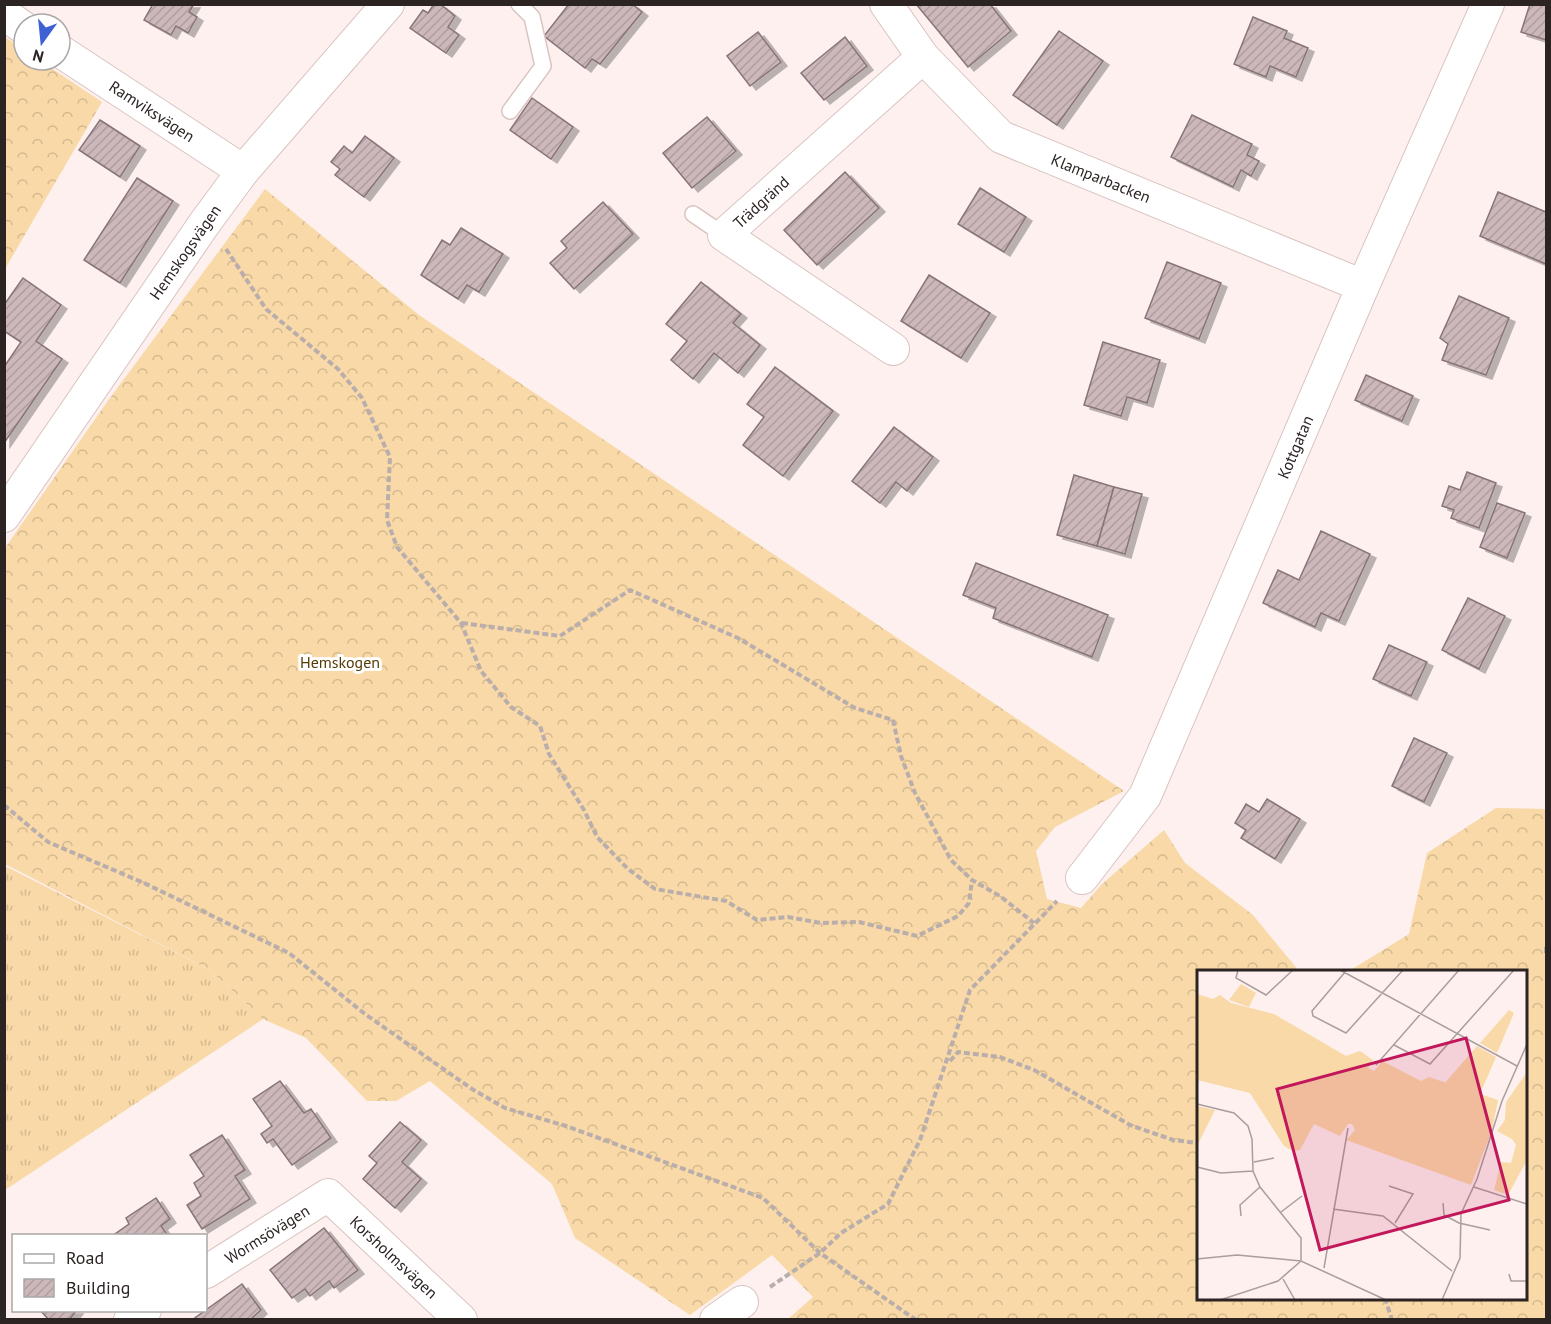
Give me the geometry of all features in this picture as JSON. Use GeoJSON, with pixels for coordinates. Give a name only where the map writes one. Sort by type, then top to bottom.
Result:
{"type":"FeatureCollection","features":[{"type":"Feature","properties":{"kind":"street","name":"Hemskogsvägen"},"geometry":{"type":"LineString","coordinates":[[4,516],[204,224],[243,171],[388,4]]}},
{"type":"Feature","properties":{"kind":"street","name":"Klamparbacken"},"geometry":{"type":"LineString","coordinates":[[886,4],[922,57],[1001,137],[1364,286]]}},
{"type":"Feature","properties":{"kind":"street","name":"Kottgatan"},"geometry":{"type":"LineString","coordinates":[[1082,878],[1145,796],[1488,4]]}},
{"type":"Feature","properties":{"kind":"street","name":"Trädgränd"},"geometry":{"type":"LineString","coordinates":[[892,349],[724,235],[922,57]]}},
{"type":"Feature","properties":{"kind":"street","name":"Ramviksvägen"},"geometry":{"type":"LineString","coordinates":[[72,59],[243,171]]}},
{"type":"Feature","properties":{"kind":"street","name":"Wormsövägen"},"geometry":{"type":"LineString","coordinates":[[207,1271],[327,1196]]}},
{"type":"Feature","properties":{"kind":"street","name":"Korsholmsvägen"},"geometry":{"type":"LineString","coordinates":[[327,1196],[461,1320]]}},
{"type":"Feature","properties":{"kind":"street"},"geometry":{"type":"LineString","coordinates":[[716,1320],[742,1302]]}},
{"type":"Feature","properties":{"kind":"street"},"geometry":{"type":"LineString","coordinates":[[130,1320],[143,1312]]}},
{"type":"Feature","properties":{"kind":"lane"},"geometry":{"type":"LineString","coordinates":[[510,111],[543,66],[532,17],[519,4]]}},
{"type":"Feature","properties":{"kind":"lane"},"geometry":{"type":"LineString","coordinates":[[693,214],[724,235]]}},
{"type":"Feature","properties":{"kind":"path"},"geometry":{"type":"LineString","coordinates":[[204,224],[225,246],[266,309],[338,369],[362,398],[390,458],[387,520],[397,547],[461,623],[481,671],[511,707],[540,726],[549,754],[584,810],[597,837],[628,869],[655,889],[726,901],[757,920],[788,916],[821,924],[859,922],[917,936],[958,916],[969,903],[972,880]]}},
{"type":"Feature","properties":{"kind":"path"},"geometry":{"type":"LineString","coordinates":[[461,623],[560,636],[630,590],[738,638],[855,708],[893,720],[901,756],[915,793],[951,860],[972,880],[1000,896],[1034,924]]}},
{"type":"Feature","properties":{"kind":"path"},"geometry":{"type":"LineString","coordinates":[[4,804],[48,842],[144,883],[289,953],[365,1014],[472,1089],[505,1108],[566,1126],[763,1198],[820,1253],[916,1320]]}},
{"type":"Feature","properties":{"kind":"path"},"geometry":{"type":"LineString","coordinates":[[742,1302],[749,1301],[820,1253],[841,1233],[888,1204],[920,1140],[948,1064],[970,990],[1082,878]]}},
{"type":"Feature","properties":{"kind":"path"},"geometry":{"type":"LineString","coordinates":[[1546,947],[1546,952]]}},
{"type":"Feature","properties":{"kind":"path"},"geometry":{"type":"LineString","coordinates":[[948,1064],[958,1052],[1000,1057],[1034,1070],[1130,1125],[1173,1140],[1197,1143]]}},
{"type":"Feature","properties":{"kind":"path"},"geometry":{"type":"LineString","coordinates":[[1385,1300],[1392,1320]]}},
{"type":"Feature","properties":{"kind":"green space"},"geometry":{"type":"Polygon","coordinates":[[[5,37],[12,42],[12,72],[57,72],[102,102],[5,269],[5,37]]]}},
{"type":"Feature","properties":{"kind":"green space","name":"Hemskogen"},"geometry":{"type":"Polygon","coordinates":[[[265,189],[419,315],[1124,791],[1055,827],[1036,851],[1047,899],[1081,908],[1101,885],[1164,830],[1185,863],[1253,915],[1298,970],[1197,970],[1197,1300],[1527,1300],[1527,970],[1351,970],[1409,934],[1427,853],[1496,808],[1546,809],[1546,1319],[788,1319],[813,1297],[772,1255],[690,1315],[575,1238],[552,1184],[430,1081],[396,1101],[367,1101],[306,1038],[263,1019],[210,970],[5,864],[5,548],[107,402],[265,189]]]}},
{"type":"Feature","properties":{"kind":"green space"},"geometry":{"type":"Polygon","coordinates":[[[7,867],[210,970],[263,1019],[5,1190],[4,871],[7,867]]]}},
{"type":"Feature","properties":{"kind":"building"},"geometry":{"type":"Polygon","coordinates":[[[153,4],[194,4],[189,12],[197,17],[188,33],[176,26],[171,35],[144,20],[153,4]]]}},
{"type":"Feature","properties":{"kind":"building"},"geometry":{"type":"Polygon","coordinates":[[[434,4],[440,4],[455,16],[448,27],[459,35],[446,53],[410,28],[423,10],[428,13],[434,4]]]}},
{"type":"Feature","properties":{"kind":"building"},"geometry":{"type":"Polygon","coordinates":[[[569,4],[632,4],[642,12],[600,64],[592,59],[585,68],[544,36],[569,4]]]}},
{"type":"Feature","properties":{"kind":"building"},"geometry":{"type":"Polygon","coordinates":[[[916,4],[990,4],[1011,31],[968,67],[916,4]]]}},
{"type":"Feature","properties":{"kind":"building"},"geometry":{"type":"Polygon","coordinates":[[[1530,4],[1546,4],[1546,40],[1521,32],[1530,4]]]}},
{"type":"Feature","properties":{"kind":"building"},"geometry":{"type":"Polygon","coordinates":[[[1253,17],[1287,31],[1284,38],[1308,48],[1296,77],[1270,66],[1266,77],[1234,64],[1253,17]]]}},
{"type":"Feature","properties":{"kind":"building"},"geometry":{"type":"Polygon","coordinates":[[[1059,31],[1103,61],[1057,125],[1013,95],[1059,31]]]}},
{"type":"Feature","properties":{"kind":"building"},"geometry":{"type":"Polygon","coordinates":[[[758,32],[781,62],[750,86],[727,56],[758,32]]]}},
{"type":"Feature","properties":{"kind":"building"},"geometry":{"type":"Polygon","coordinates":[[[845,37],[867,66],[824,100],[801,73],[845,37]]]}},
{"type":"Feature","properties":{"kind":"building"},"geometry":{"type":"Polygon","coordinates":[[[532,98],[573,127],[551,159],[510,130],[532,98]]]}},
{"type":"Feature","properties":{"kind":"building"},"geometry":{"type":"Polygon","coordinates":[[[1192,115],[1252,144],[1247,155],[1259,161],[1251,176],[1241,170],[1233,187],[1171,157],[1192,115]]]}},
{"type":"Feature","properties":{"kind":"building"},"geometry":{"type":"Polygon","coordinates":[[[707,117],[736,151],[692,188],[663,153],[707,117]]]}},
{"type":"Feature","properties":{"kind":"building"},"geometry":{"type":"Polygon","coordinates":[[[100,120],[140,146],[120,177],[79,150],[100,120]]]}},
{"type":"Feature","properties":{"kind":"building"},"geometry":{"type":"Polygon","coordinates":[[[365,136],[394,158],[364,197],[335,175],[340,169],[331,162],[344,146],[352,153],[365,136]]]}},
{"type":"Feature","properties":{"kind":"building"},"geometry":{"type":"Polygon","coordinates":[[[845,172],[879,208],[817,265],[784,230],[845,172]]]}},
{"type":"Feature","properties":{"kind":"building"},"geometry":{"type":"Polygon","coordinates":[[[137,178],[173,201],[120,283],[84,260],[137,178]]]}},
{"type":"Feature","properties":{"kind":"building"},"geometry":{"type":"Polygon","coordinates":[[[980,188],[1026,217],[1004,252],[958,224],[980,188]]]}},
{"type":"Feature","properties":{"kind":"building"},"geometry":{"type":"Polygon","coordinates":[[[1498,192],[1546,212],[1546,264],[1480,236],[1498,192]]]}},
{"type":"Feature","properties":{"kind":"building"},"geometry":{"type":"Polygon","coordinates":[[[603,202],[633,234],[574,289],[550,263],[567,248],[561,241],[603,202]]]}},
{"type":"Feature","properties":{"kind":"building"},"geometry":{"type":"Polygon","coordinates":[[[461,228],[503,254],[479,292],[467,285],[458,299],[421,275],[442,240],[450,245],[461,228]]]}},
{"type":"Feature","properties":{"kind":"building"},"geometry":{"type":"Polygon","coordinates":[[[1167,262],[1221,283],[1199,339],[1145,318],[1167,262]]]}},
{"type":"Feature","properties":{"kind":"building"},"geometry":{"type":"Polygon","coordinates":[[[929,275],[990,313],[961,358],[901,321],[929,275]]]}},
{"type":"Feature","properties":{"kind":"building"},"geometry":{"type":"Polygon","coordinates":[[[23,278],[61,305],[36,341],[62,359],[4,443],[4,367],[21,342],[4,331],[4,305],[23,278]]]}},
{"type":"Feature","properties":{"kind":"building"},"geometry":{"type":"Polygon","coordinates":[[[701,282],[741,314],[733,323],[760,345],[738,373],[714,353],[693,379],[671,360],[687,341],[666,324],[701,282]]]}},
{"type":"Feature","properties":{"kind":"building"},"geometry":{"type":"Polygon","coordinates":[[[1459,296],[1509,318],[1486,375],[1442,360],[1448,344],[1440,338],[1459,296]]]}},
{"type":"Feature","properties":{"kind":"building"},"geometry":{"type":"Polygon","coordinates":[[[1103,342],[1160,360],[1147,403],[1127,397],[1121,416],[1084,405],[1103,342]]]}},
{"type":"Feature","properties":{"kind":"building"},"geometry":{"type":"Polygon","coordinates":[[[775,367],[833,411],[783,476],[743,445],[764,417],[747,404],[775,367]]]}},
{"type":"Feature","properties":{"kind":"building"},"geometry":{"type":"Polygon","coordinates":[[[1366,375],[1413,396],[1402,421],[1355,400],[1366,375]]]}},
{"type":"Feature","properties":{"kind":"building"},"geometry":{"type":"Polygon","coordinates":[[[894,427],[933,457],[907,491],[896,482],[880,503],[852,481],[894,427]]]}},
{"type":"Feature","properties":{"kind":"building"},"geometry":{"type":"Polygon","coordinates":[[[1467,472],[1496,483],[1479,528],[1451,518],[1454,510],[1442,506],[1449,486],[1460,490],[1467,472]]]}},
{"type":"Feature","properties":{"kind":"building"},"geometry":{"type":"Polygon","coordinates":[[[1074,475],[1114,487],[1097,546],[1057,535],[1074,475]]]}},
{"type":"Feature","properties":{"kind":"building"},"geometry":{"type":"Polygon","coordinates":[[[1114,487],[1142,494],[1125,554],[1097,546],[1114,487]]]}},
{"type":"Feature","properties":{"kind":"building"},"geometry":{"type":"Polygon","coordinates":[[[1497,503],[1525,513],[1507,558],[1480,547],[1497,503]]]}},
{"type":"Feature","properties":{"kind":"building"},"geometry":{"type":"Polygon","coordinates":[[[1321,531],[1370,554],[1339,621],[1321,613],[1315,627],[1263,603],[1278,570],[1299,580],[1321,531]]]}},
{"type":"Feature","properties":{"kind":"building"},"geometry":{"type":"Polygon","coordinates":[[[976,563],[1108,615],[1092,657],[993,618],[996,608],[963,595],[976,563]]]}},
{"type":"Feature","properties":{"kind":"building"},"geometry":{"type":"Polygon","coordinates":[[[1468,598],[1505,616],[1479,669],[1442,650],[1468,598]]]}},
{"type":"Feature","properties":{"kind":"building"},"geometry":{"type":"Polygon","coordinates":[[[1389,645],[1427,662],[1411,696],[1373,679],[1389,645]]]}},
{"type":"Feature","properties":{"kind":"building"},"geometry":{"type":"Polygon","coordinates":[[[1414,738],[1447,753],[1424,802],[1392,786],[1414,738]]]}},
{"type":"Feature","properties":{"kind":"building"},"geometry":{"type":"Polygon","coordinates":[[[1267,799],[1300,819],[1275,859],[1241,838],[1246,830],[1235,823],[1246,804],[1259,812],[1267,799]]]}},
{"type":"Feature","properties":{"kind":"building"},"geometry":{"type":"Polygon","coordinates":[[[280,1081],[304,1113],[311,1109],[331,1138],[292,1165],[273,1139],[267,1143],[261,1134],[272,1126],[253,1099],[280,1081]]]}},
{"type":"Feature","properties":{"kind":"building"},"geometry":{"type":"Polygon","coordinates":[[[400,1122],[421,1140],[402,1162],[421,1179],[395,1208],[363,1179],[377,1163],[369,1156],[400,1122]]]}},
{"type":"Feature","properties":{"kind":"building"},"geometry":{"type":"Polygon","coordinates":[[[222,1135],[245,1170],[235,1176],[250,1199],[202,1229],[187,1205],[201,1196],[194,1183],[204,1176],[190,1155],[222,1135]]]}},
{"type":"Feature","properties":{"kind":"building"},"geometry":{"type":"Polygon","coordinates":[[[156,1198],[170,1219],[161,1226],[167,1234],[115,1234],[129,1224],[126,1218],[156,1198]]]}},
{"type":"Feature","properties":{"kind":"building"},"geometry":{"type":"Polygon","coordinates":[[[324,1228],[358,1270],[334,1288],[329,1281],[310,1296],[305,1289],[292,1298],[270,1270],[324,1228]]]}},
{"type":"Feature","properties":{"kind":"building"},"geometry":{"type":"Polygon","coordinates":[[[242,1284],[261,1310],[250,1320],[192,1320],[203,1312],[207,1312],[207,1309],[242,1284]]]}},
{"type":"Feature","properties":{"kind":"building"},"geometry":{"type":"Polygon","coordinates":[[[42,1312],[75,1312],[69,1320],[49,1320],[42,1312]]]}}]}
